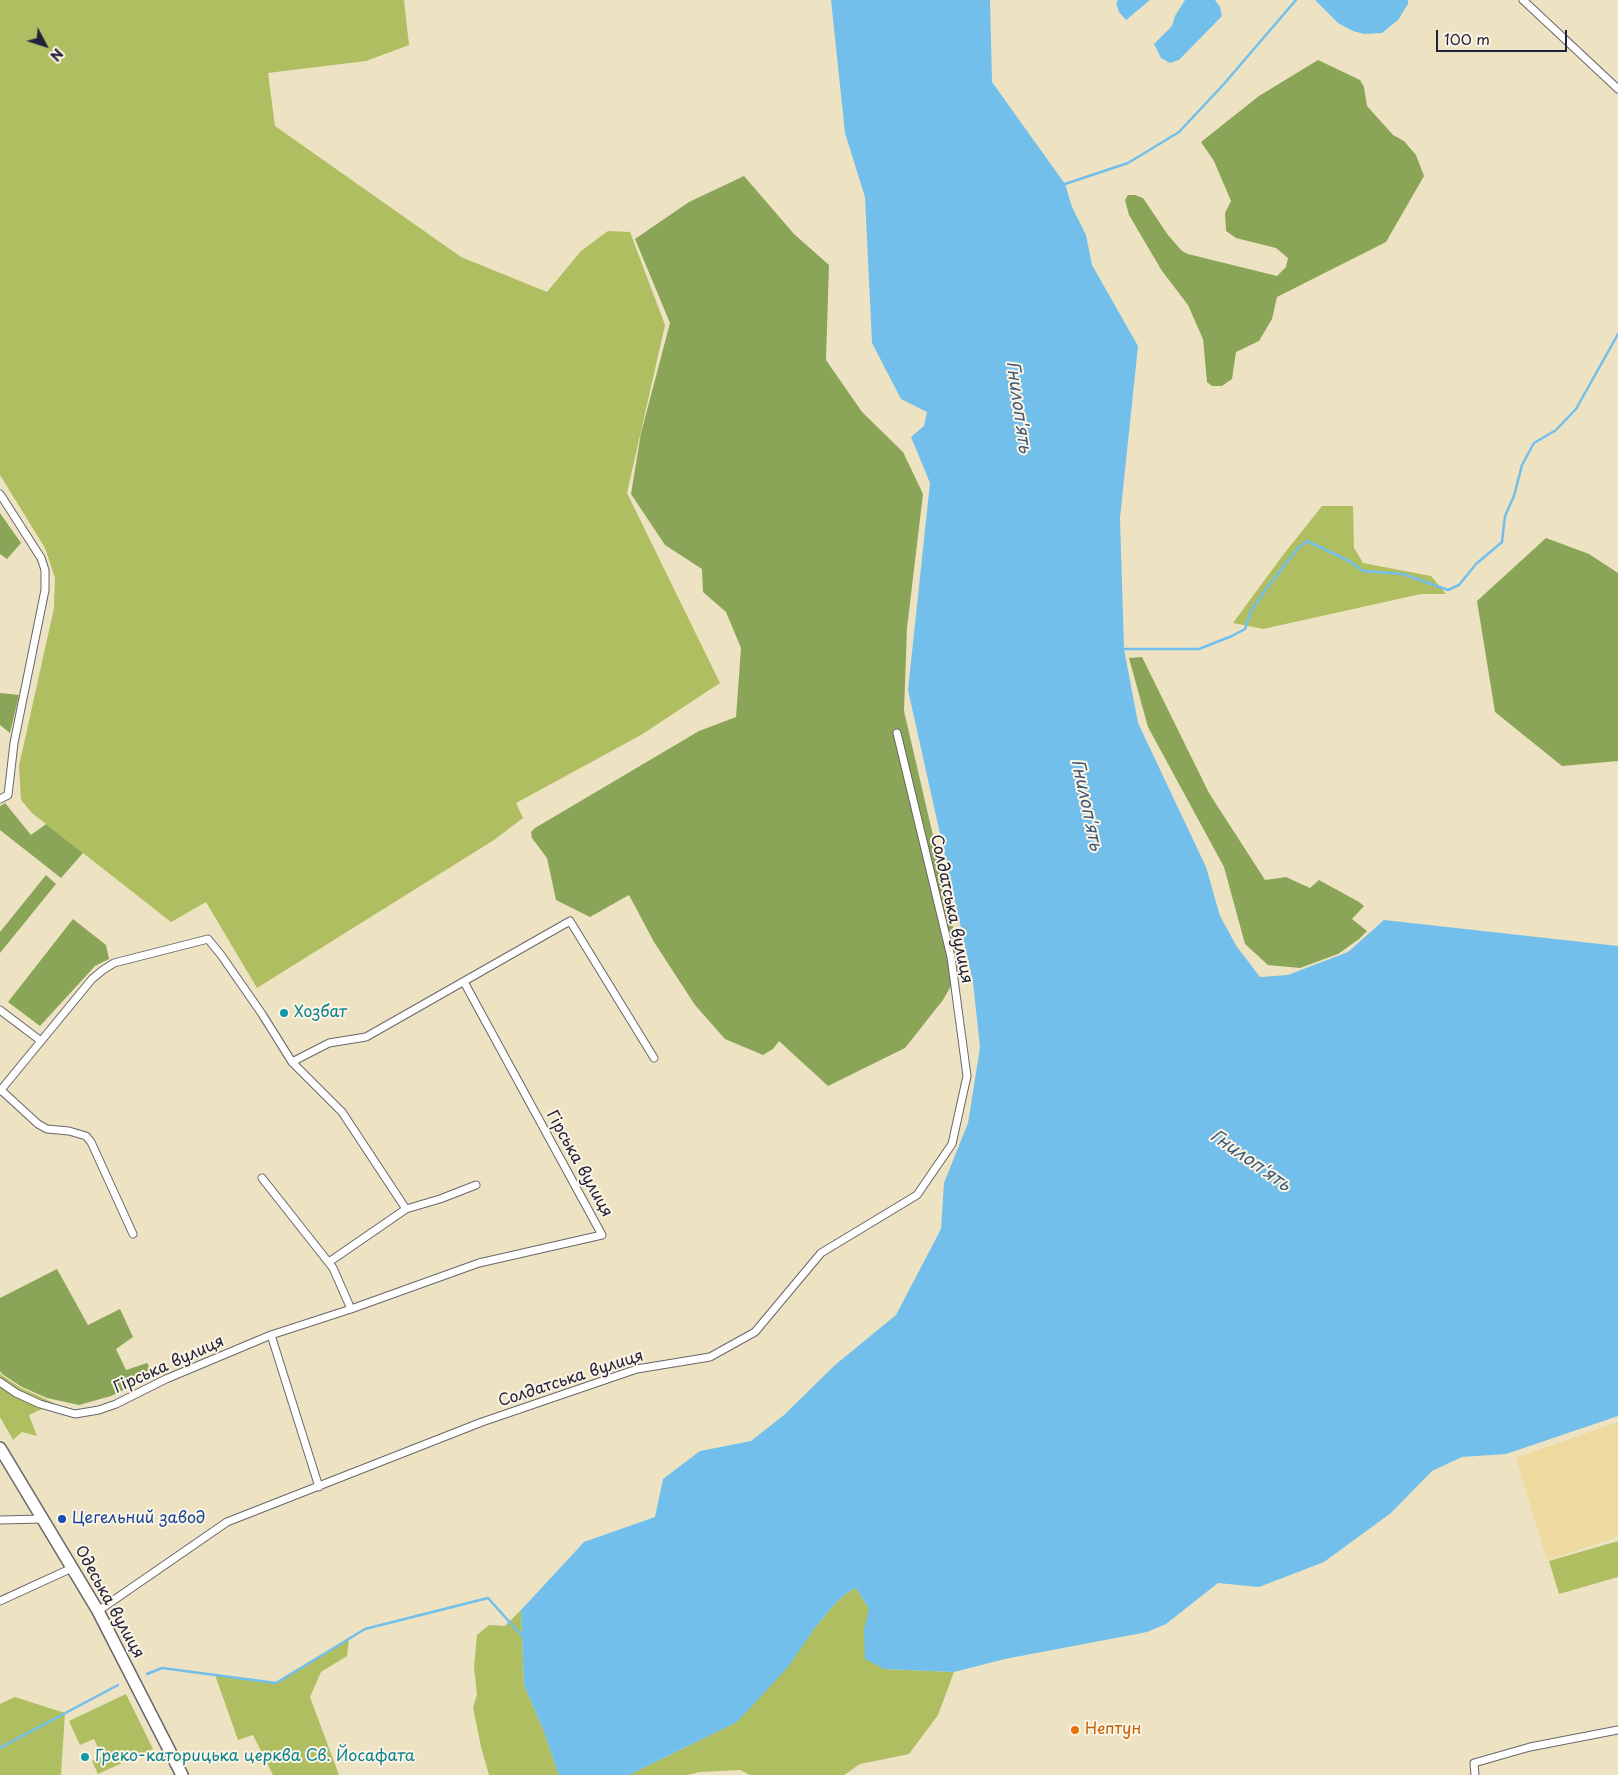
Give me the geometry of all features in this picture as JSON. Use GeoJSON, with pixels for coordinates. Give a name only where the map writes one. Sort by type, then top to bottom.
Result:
{"type":"FeatureCollection","features":[{"type":"Feature","properties":{"kind":"main road","name":"Одеська вулиця"},"geometry":{"type":"LineString","coordinates":[[0,1448],[98,1611],[182,1775]]}},
{"type":"Feature","properties":{"kind":"street"},"geometry":{"type":"LineString","coordinates":[[1523,0],[1618,89]]}},
{"type":"Feature","properties":{"kind":"street"},"geometry":{"type":"LineString","coordinates":[[0,494],[41,558],[45,570],[46,590],[14,742],[8,796],[0,799]]}},
{"type":"Feature","properties":{"kind":"street","name":"Солдатська вулиця"},"geometry":{"type":"LineString","coordinates":[[98,1611],[227,1522],[482,1422],[637,1369],[710,1357],[755,1332],[821,1253],[917,1195],[952,1144],[967,1076],[951,958],[897,733]]}},
{"type":"Feature","properties":{"kind":"street"},"geometry":{"type":"LineString","coordinates":[[292,1062],[329,1043],[366,1037],[570,921],[654,1058]]}},
{"type":"Feature","properties":{"kind":"street"},"geometry":{"type":"LineString","coordinates":[[133,1234],[91,1142],[86,1136],[69,1131],[47,1129],[38,1124],[0,1090],[92,980],[103,970],[114,963],[208,939],[262,1014],[292,1062],[342,1112],[406,1208]]}},
{"type":"Feature","properties":{"kind":"street","name":"Гірська вулиця"},"geometry":{"type":"LineString","coordinates":[[0,1382],[16,1393],[40,1404],[75,1414],[86,1413],[116,1404],[166,1379],[271,1335],[351,1309],[479,1263],[602,1235],[464,982]]}},
{"type":"Feature","properties":{"kind":"street"},"geometry":{"type":"LineString","coordinates":[[0,1010],[41,1042]]}},
{"type":"Feature","properties":{"kind":"street"},"geometry":{"type":"LineString","coordinates":[[262,1178],[329,1262],[351,1309]]}},
{"type":"Feature","properties":{"kind":"street"},"geometry":{"type":"LineString","coordinates":[[329,1262],[406,1208],[440,1199],[476,1185]]}},
{"type":"Feature","properties":{"kind":"street"},"geometry":{"type":"LineString","coordinates":[[271,1335],[319,1487]]}},
{"type":"Feature","properties":{"kind":"street"},"geometry":{"type":"LineString","coordinates":[[0,1520],[42,1519]]}},
{"type":"Feature","properties":{"kind":"street"},"geometry":{"type":"LineString","coordinates":[[0,1600],[72,1568]]}},
{"type":"Feature","properties":{"kind":"street"},"geometry":{"type":"LineString","coordinates":[[1475,1775],[1474,1763],[1530,1747],[1618,1730]]}},
{"type":"Feature","properties":{"kind":"green space"},"geometry":{"type":"Polygon","coordinates":[[[0,0],[404,0],[409,45],[366,61],[268,73],[275,126],[461,257],[547,292],[581,251],[608,231],[630,232],[665,325],[627,493],[720,683],[641,735],[516,803],[523,818],[494,840],[257,988],[206,902],[171,922],[32,813],[21,800],[19,766],[54,608],[55,578],[45,548],[0,475],[0,0]]]}},
{"type":"Feature","properties":{"kind":"green space"},"geometry":{"type":"Polygon","coordinates":[[[1318,60],[1360,80],[1364,87],[1367,106],[1393,135],[1404,141],[1416,155],[1424,176],[1386,242],[1277,297],[1272,319],[1259,341],[1236,352],[1232,379],[1222,386],[1212,386],[1207,382],[1203,339],[1188,305],[1162,271],[1129,215],[1125,200],[1128,195],[1143,198],[1168,235],[1182,251],[1188,254],[1277,276],[1286,267],[1288,258],[1276,248],[1236,238],[1226,231],[1225,213],[1231,201],[1214,161],[1201,142],[1259,96],[1318,60]]]}},
{"type":"Feature","properties":{"kind":"green space"},"geometry":{"type":"Polygon","coordinates":[[[744,176],[794,234],[829,265],[826,360],[862,412],[903,452],[923,494],[907,628],[904,711],[945,887],[961,968],[943,1000],[905,1048],[828,1086],[779,1041],[773,1049],[763,1055],[725,1039],[695,1005],[654,942],[629,895],[590,917],[556,900],[547,858],[532,838],[531,832],[699,731],[736,717],[741,648],[726,612],[703,592],[702,569],[665,545],[631,494],[641,433],[670,323],[635,239],[689,202],[744,176]]]}},
{"type":"Feature","properties":{"kind":"green space"},"geometry":{"type":"Polygon","coordinates":[[[1322,506],[1353,506],[1354,548],[1363,563],[1431,576],[1446,594],[1421,594],[1263,629],[1233,623],[1322,506]]]}},
{"type":"Feature","properties":{"kind":"green space"},"geometry":{"type":"Polygon","coordinates":[[[0,513],[21,543],[7,559],[0,554],[0,513]]]}},
{"type":"Feature","properties":{"kind":"green space"},"geometry":{"type":"Polygon","coordinates":[[[1546,538],[1589,554],[1618,573],[1618,761],[1562,766],[1495,712],[1477,601],[1546,538]]]}},
{"type":"Feature","properties":{"kind":"green space"},"geometry":{"type":"Polygon","coordinates":[[[1142,657],[1209,793],[1265,880],[1286,877],[1310,888],[1319,880],[1364,906],[1352,919],[1367,931],[1338,954],[1300,968],[1268,965],[1245,944],[1224,867],[1148,727],[1129,658],[1142,657]]]}},
{"type":"Feature","properties":{"kind":"green space"},"geometry":{"type":"Polygon","coordinates":[[[0,693],[19,695],[10,733],[0,725],[0,693]]]}},
{"type":"Feature","properties":{"kind":"green space"},"geometry":{"type":"Polygon","coordinates":[[[5,803],[31,835],[46,824],[83,853],[61,878],[0,830],[0,806],[5,803]]]}},
{"type":"Feature","properties":{"kind":"green space"},"geometry":{"type":"Polygon","coordinates":[[[46,875],[56,884],[0,953],[0,932],[46,875]]]}},
{"type":"Feature","properties":{"kind":"green space"},"geometry":{"type":"Polygon","coordinates":[[[73,919],[106,945],[109,959],[95,966],[40,1026],[8,1002],[73,919]]]}},
{"type":"Feature","properties":{"kind":"green space"},"geometry":{"type":"Polygon","coordinates":[[[57,1269],[88,1325],[120,1309],[133,1337],[116,1349],[126,1370],[147,1363],[154,1375],[111,1396],[79,1405],[47,1398],[22,1387],[2,1374],[0,1371],[0,1298],[57,1269]]]}},
{"type":"Feature","properties":{"kind":"green space"},"geometry":{"type":"Polygon","coordinates":[[[0,1374],[21,1388],[54,1403],[29,1415],[37,1436],[22,1432],[13,1440],[0,1417],[0,1374]]]}},
{"type":"Feature","properties":{"kind":"green space"},"geometry":{"type":"Polygon","coordinates":[[[1618,1541],[1618,1577],[1559,1594],[1549,1561],[1618,1541]]]}},
{"type":"Feature","properties":{"kind":"green space"},"geometry":{"type":"Polygon","coordinates":[[[856,1588],[869,1609],[884,1669],[954,1672],[938,1715],[909,1754],[860,1764],[844,1775],[750,1775],[740,1770],[699,1772],[688,1775],[629,1775],[737,1722],[833,1606],[845,1594],[856,1588]]]}},
{"type":"Feature","properties":{"kind":"green space"},"geometry":{"type":"Polygon","coordinates":[[[521,1610],[524,1685],[543,1729],[559,1775],[489,1775],[481,1747],[473,1707],[477,1695],[474,1667],[477,1635],[489,1625],[505,1626],[521,1610]]]}},
{"type":"Feature","properties":{"kind":"green space"},"geometry":{"type":"Polygon","coordinates":[[[349,1639],[347,1656],[321,1672],[310,1697],[339,1775],[273,1775],[253,1735],[238,1740],[215,1675],[276,1683],[349,1639]]]}},
{"type":"Feature","properties":{"kind":"green space"},"geometry":{"type":"Polygon","coordinates":[[[126,1694],[153,1749],[98,1774],[92,1761],[102,1756],[94,1739],[80,1745],[69,1721],[126,1694]]]}},
{"type":"Feature","properties":{"kind":"green space"},"geometry":{"type":"Polygon","coordinates":[[[15,1697],[65,1713],[61,1775],[0,1775],[0,1704],[15,1697]]]}},
{"type":"Feature","properties":{"kind":"sand"},"geometry":{"type":"Polygon","coordinates":[[[1618,1422],[1618,1537],[1547,1560],[1516,1458],[1618,1422]]]}},
{"type":"Feature","properties":{"kind":"water","name":"Гнилоп'ять"},"geometry":{"type":"Polygon","coordinates":[[[831,0],[990,0],[992,82],[1065,184],[1072,207],[1086,235],[1092,265],[1138,346],[1120,518],[1124,649],[1138,723],[1206,867],[1220,916],[1237,947],[1260,977],[1288,975],[1348,952],[1384,920],[1618,946],[1618,1416],[1506,1454],[1462,1457],[1432,1471],[1391,1513],[1324,1562],[1259,1587],[1218,1583],[1166,1624],[1147,1632],[1005,1659],[954,1672],[884,1669],[865,1659],[864,1630],[869,1609],[856,1588],[845,1594],[833,1606],[814,1629],[788,1667],[737,1722],[629,1775],[559,1775],[543,1729],[524,1685],[521,1610],[584,1542],[655,1517],[663,1479],[700,1451],[751,1441],[784,1415],[835,1365],[896,1315],[941,1229],[944,1183],[968,1123],[980,1048],[973,982],[908,690],[930,483],[911,437],[924,426],[927,412],[901,399],[872,343],[865,197],[845,133],[831,0]]]}},
{"type":"Feature","properties":{"kind":"water"},"geometry":{"type":"Polygon","coordinates":[[[1118,0],[1150,0],[1126,20],[1119,12],[1116,3],[1118,0]]]}},
{"type":"Feature","properties":{"kind":"water"},"geometry":{"type":"Polygon","coordinates":[[[1185,0],[1215,0],[1220,7],[1222,16],[1179,60],[1170,63],[1161,58],[1154,44],[1172,26],[1175,16],[1185,0]]]}},
{"type":"Feature","properties":{"kind":"water"},"geometry":{"type":"Polygon","coordinates":[[[1315,0],[1408,0],[1408,4],[1398,20],[1382,33],[1364,34],[1353,31],[1338,23],[1315,0]]]}},
{"type":"Feature","properties":{"kind":"waterway"},"geometry":{"type":"LineString","coordinates":[[1065,184],[1128,163],[1179,132],[1223,85],[1296,0]]}},
{"type":"Feature","properties":{"kind":"waterway"},"geometry":{"type":"LineString","coordinates":[[1124,649],[1199,649],[1245,629],[1251,611],[1266,589],[1298,548],[1307,541],[1349,561],[1363,571],[1403,574],[1448,590],[1459,585],[1476,564],[1502,542],[1505,516],[1514,496],[1522,465],[1534,443],[1556,430],[1576,409],[1618,334]]}},
{"type":"Feature","properties":{"kind":"waterway"},"geometry":{"type":"LineString","coordinates":[[147,1674],[162,1668],[276,1683],[365,1629],[488,1598],[522,1636]]}},
{"type":"Feature","properties":{"kind":"waterway"},"geometry":{"type":"LineString","coordinates":[[0,1748],[118,1685]]}},
{"type":"Feature","properties":{"kind":"place","name":"Хозбат"},"geometry":{"type":"Point","coordinates":[284,1013]}},
{"type":"Feature","properties":{"kind":"place","name":"Цегельний завод"},"geometry":{"type":"Point","coordinates":[62,1519]}},
{"type":"Feature","properties":{"kind":"place","name":"Нептун"},"geometry":{"type":"Point","coordinates":[1075,1730]}},
{"type":"Feature","properties":{"kind":"place","name":"Греко-каторицька церква Св. Йосафата"},"geometry":{"type":"Point","coordinates":[85,1757]}}]}
